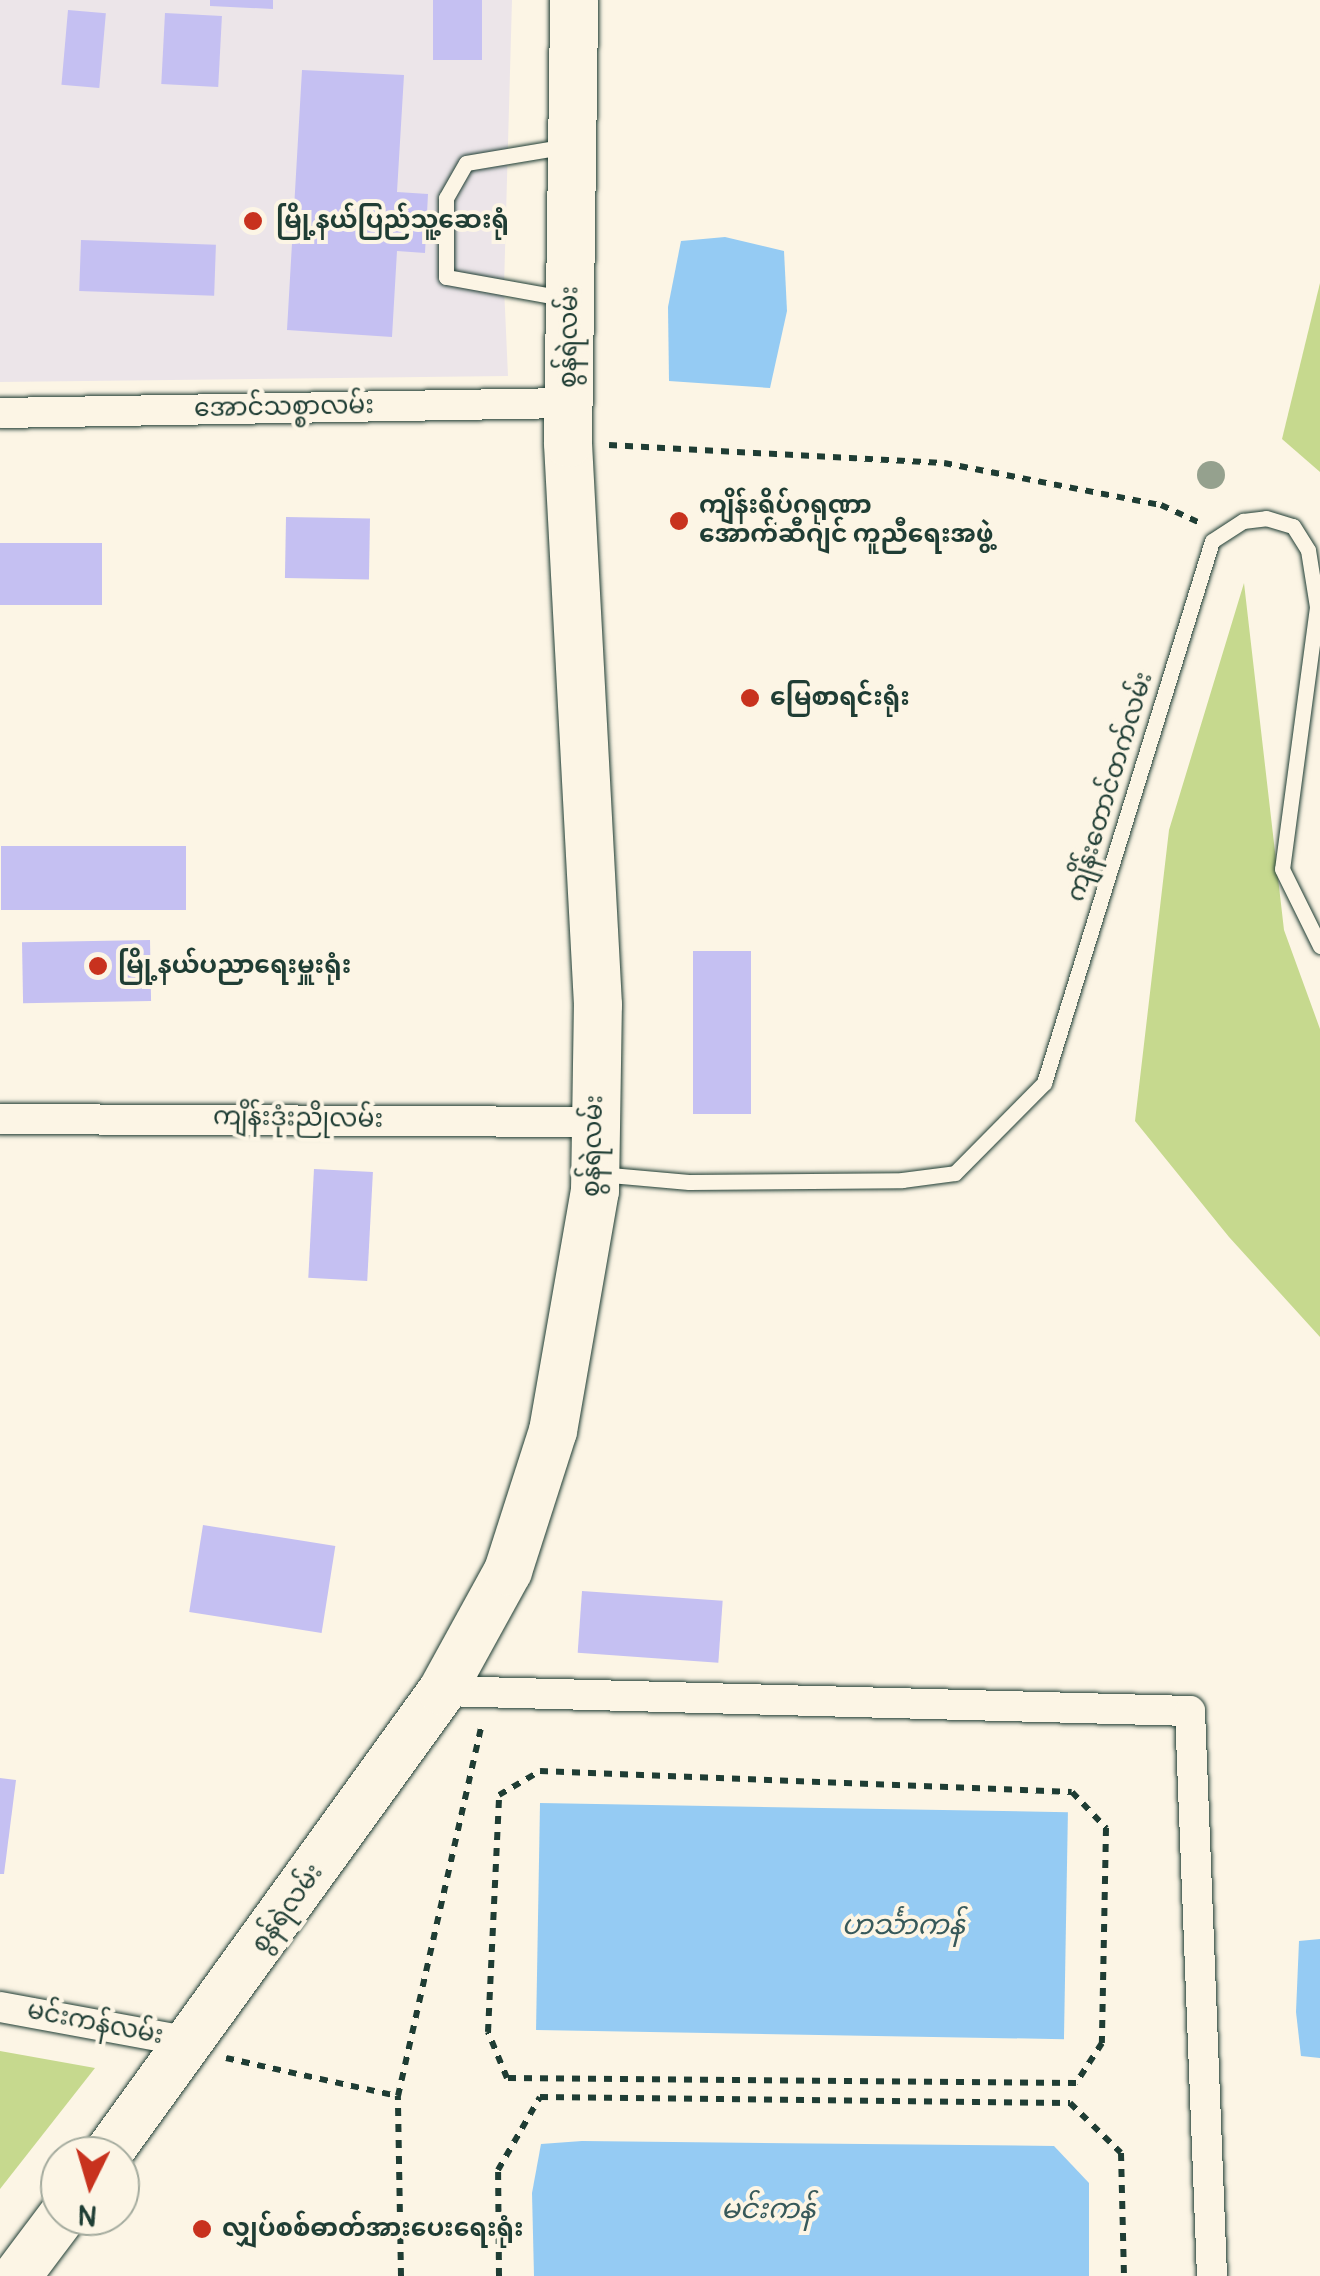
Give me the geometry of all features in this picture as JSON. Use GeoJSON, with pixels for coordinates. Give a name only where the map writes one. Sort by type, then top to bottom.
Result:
{"type":"FeatureCollection","features":[{"type":"Feature","properties":{"kind":"main road","name":"စွန်ရဲလမ်း"},"geometry":{"type":"LineString","coordinates":[[121,2136],[442,1692],[508,1572],[553,1431],[595,1173],[596,1122],[597,986],[568,423],[574,0]]}},
{"type":"Feature","properties":{"kind":"main road"},"geometry":{"type":"LineString","coordinates":[[18,2276],[47,2236]]}},
{"type":"Feature","properties":{"kind":"street","name":"အောင်သစ္စာလမ်း"},"geometry":{"type":"LineString","coordinates":[[0,412],[568,423]]}},
{"type":"Feature","properties":{"kind":"street","name":"ကျိန်းဒုံးညိုလမ်း"},"geometry":{"type":"LineString","coordinates":[[0,1119],[596,1122]]}},
{"type":"Feature","properties":{"kind":"street"},"geometry":{"type":"LineString","coordinates":[[442,1692],[1190,1711],[1212,2276]]}},
{"type":"Feature","properties":{"kind":"street","name":"မင်းကန်လမ်း"},"geometry":{"type":"LineString","coordinates":[[0,2007],[188,2045]]}},
{"type":"Feature","properties":{"kind":"lane"},"geometry":{"type":"LineString","coordinates":[[570,300],[446,277],[446,198],[466,163],[572,145]]}},
{"type":"Feature","properties":{"kind":"lane"},"geometry":{"type":"LineString","coordinates":[[1222,533],[1242,521],[1266,518],[1293,526],[1308,550],[1317,607],[1282,869],[1320,946]]}},
{"type":"Feature","properties":{"kind":"lane","name":"ကျိန်းတောင်တက်လမ်း"},"geometry":{"type":"LineString","coordinates":[[595,1173],[706,1182],[902,1180],[955,1173],[1044,1083],[1212,541],[1222,533]]}},
{"type":"Feature","properties":{"kind":"path"},"geometry":{"type":"LineString","coordinates":[[568,423],[944,463],[1161,505],[1222,533]]}},
{"type":"Feature","properties":{"kind":"path"},"geometry":{"type":"LineString","coordinates":[[401,2276],[398,2096],[489,1694]]}},
{"type":"Feature","properties":{"kind":"path"},"geometry":{"type":"LineString","coordinates":[[540,1771],[1072,1792],[1106,1828],[1102,2042],[1076,2084],[507,2078],[488,2032],[499,1795],[540,1771]]}},
{"type":"Feature","properties":{"kind":"path"},"geometry":{"type":"LineString","coordinates":[[188,2045],[398,2096]]}},
{"type":"Feature","properties":{"kind":"path"},"geometry":{"type":"LineString","coordinates":[[498,2276],[498,2170],[540,2097],[560,2097],[1070,2103],[1121,2153],[1124,2276]]}},
{"type":"Feature","properties":{"kind":"shaded area","name":"မြို့နယ်ပြည်သူ့ဆေးရုံ"},"geometry":{"type":"Polygon","coordinates":[[[0,0],[512,0],[504,287],[508,376],[0,382],[0,0]]]}},
{"type":"Feature","properties":{"kind":"green space"},"geometry":{"type":"Polygon","coordinates":[[[1320,283],[1320,472],[1282,439],[1320,283]]]}},
{"type":"Feature","properties":{"kind":"green space"},"geometry":{"type":"Polygon","coordinates":[[[1244,583],[1284,930],[1320,1029],[1320,1337],[1229,1237],[1135,1121],[1169,830],[1244,583]]]}},
{"type":"Feature","properties":{"kind":"green space"},"geometry":{"type":"Polygon","coordinates":[[[0,2051],[95,2068],[40,2136],[0,2189],[0,2051]]]}},
{"type":"Feature","properties":{"kind":"water"},"geometry":{"type":"Polygon","coordinates":[[[725,237],[784,251],[787,311],[770,388],[669,381],[668,307],[681,241],[725,237]]]}},
{"type":"Feature","properties":{"kind":"water","name":"ဟင်္သာကန်"},"geometry":{"type":"Polygon","coordinates":[[[540,1803],[1068,1812],[1064,2039],[536,2030],[540,1803]]]}},
{"type":"Feature","properties":{"kind":"water"},"geometry":{"type":"Polygon","coordinates":[[[1320,1939],[1320,2058],[1301,2056],[1296,2012],[1299,1941],[1320,1939]]]}},
{"type":"Feature","properties":{"kind":"water","name":"မင်းကန်"},"geometry":{"type":"Polygon","coordinates":[[[582,2141],[1054,2146],[1089,2183],[1089,2276],[534,2276],[532,2193],[541,2144],[582,2141]]]}},
{"type":"Feature","properties":{"kind":"building"},"geometry":{"type":"Polygon","coordinates":[[[210,0],[273,0],[273,9],[210,6],[210,0]]]}},
{"type":"Feature","properties":{"kind":"building"},"geometry":{"type":"Polygon","coordinates":[[[433,0],[482,0],[482,60],[433,60],[433,0]]]}},
{"type":"Feature","properties":{"kind":"building"},"geometry":{"type":"Polygon","coordinates":[[[68,10],[106,13],[99,88],[61,85],[68,10]]]}},
{"type":"Feature","properties":{"kind":"building"},"geometry":{"type":"Polygon","coordinates":[[[165,13],[222,16],[218,87],[161,84],[165,13]]]}},
{"type":"Feature","properties":{"kind":"building"},"geometry":{"type":"Polygon","coordinates":[[[302,70],[404,75],[397,192],[428,194],[425,253],[397,251],[392,337],[287,330],[302,70]]]}},
{"type":"Feature","properties":{"kind":"building"},"geometry":{"type":"Polygon","coordinates":[[[81,240],[216,245],[214,296],[79,291],[81,240]]]}},
{"type":"Feature","properties":{"kind":"building"},"geometry":{"type":"Polygon","coordinates":[[[286,517],[370,518],[369,579],[285,578],[286,517]]]}},
{"type":"Feature","properties":{"kind":"building"},"geometry":{"type":"Polygon","coordinates":[[[0,543],[102,543],[102,605],[0,605],[0,543]]]}},
{"type":"Feature","properties":{"kind":"building"},"geometry":{"type":"Polygon","coordinates":[[[1,846],[186,846],[186,910],[1,910],[1,846]]]}},
{"type":"Feature","properties":{"kind":"building"},"geometry":{"type":"Polygon","coordinates":[[[150,940],[151,1001],[23,1003],[22,942],[150,940]]]}},
{"type":"Feature","properties":{"kind":"building"},"geometry":{"type":"Polygon","coordinates":[[[693,951],[751,951],[751,1114],[693,1114],[693,951]]]}},
{"type":"Feature","properties":{"kind":"building"},"geometry":{"type":"Polygon","coordinates":[[[314,1169],[373,1172],[367,1281],[308,1278],[314,1169]]]}},
{"type":"Feature","properties":{"kind":"building"},"geometry":{"type":"Polygon","coordinates":[[[203,1525],[335,1546],[322,1633],[189,1612],[203,1525]]]}},
{"type":"Feature","properties":{"kind":"building"},"geometry":{"type":"Polygon","coordinates":[[[582,1591],[723,1601],[718,1663],[578,1653],[582,1591]]]}},
{"type":"Feature","properties":{"kind":"building"},"geometry":{"type":"Polygon","coordinates":[[[0,1778],[16,1780],[4,1874],[0,1874],[0,1778]]]}},
{"type":"Feature","properties":{"kind":"place","name":"မြို့နယ်ပြည်သူ့ဆေးရုံ"},"geometry":{"type":"Point","coordinates":[253,221]}},
{"type":"Feature","properties":{"kind":"place","name":"ကျိန်းရိပ်ဂရုဏာ အောက်ဆီဂျင် ကူညီရေးအဖွဲ့"},"geometry":{"type":"Point","coordinates":[679,521]}},
{"type":"Feature","properties":{"kind":"place","name":"မြေစာရင်းရုံး"},"geometry":{"type":"Point","coordinates":[750,698]}},
{"type":"Feature","properties":{"kind":"place","name":"မြို့နယ်ပညာရေးမှူးရုံး"},"geometry":{"type":"Point","coordinates":[98,966]}},
{"type":"Feature","properties":{"kind":"place","name":"လျှပ်စစ်ဓာတ်အားပေးရေးရုံး"},"geometry":{"type":"Point","coordinates":[202,2229]}}]}
